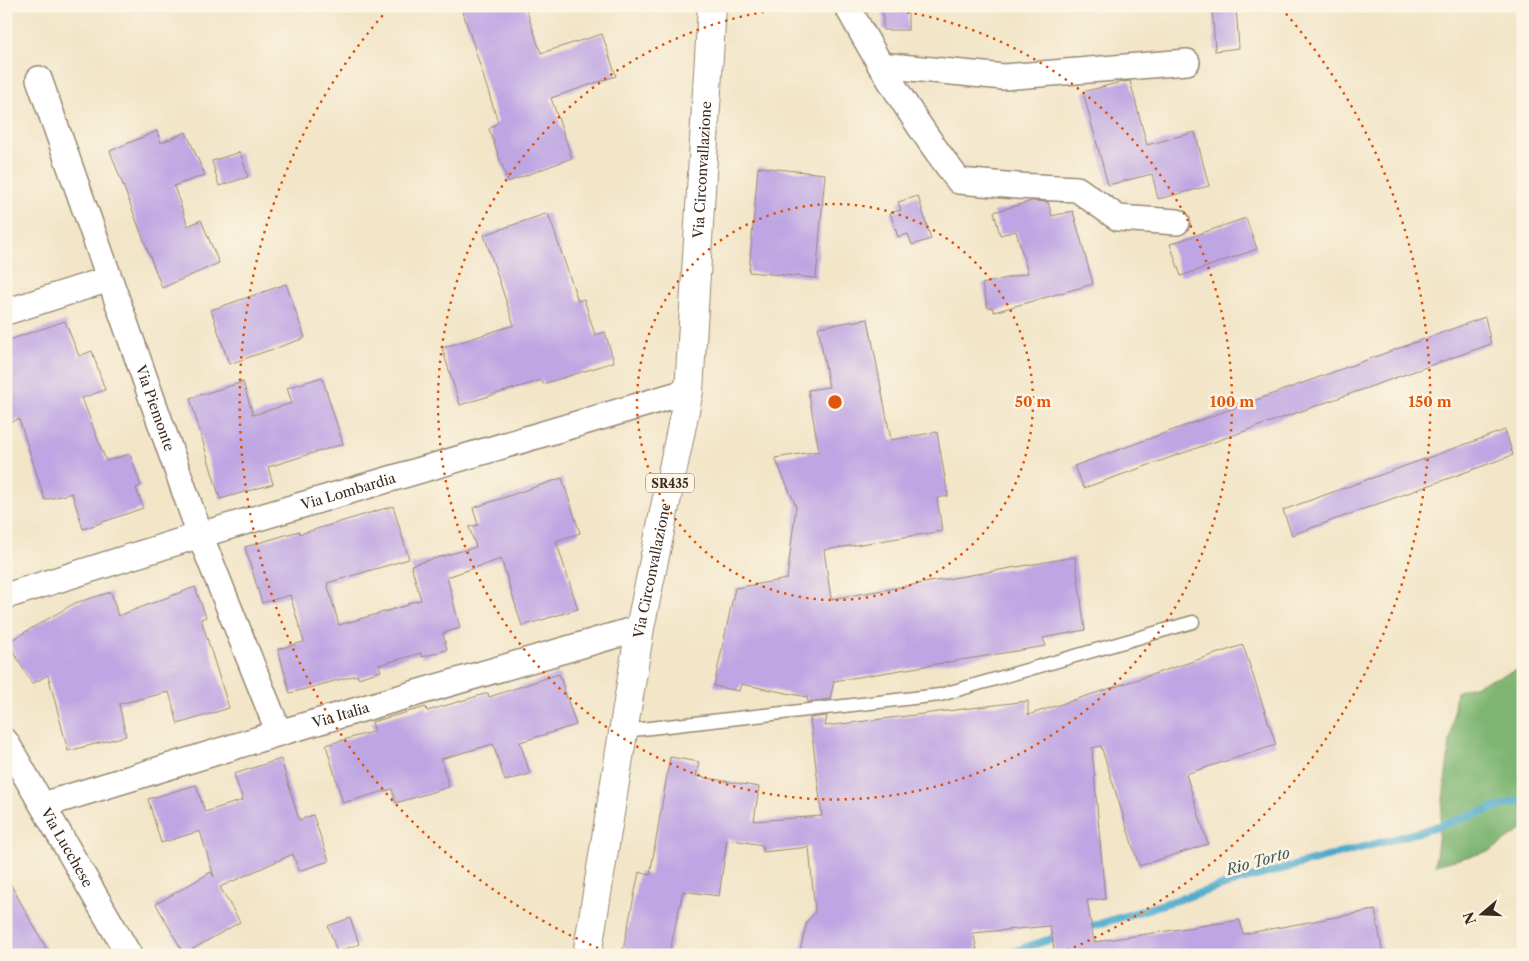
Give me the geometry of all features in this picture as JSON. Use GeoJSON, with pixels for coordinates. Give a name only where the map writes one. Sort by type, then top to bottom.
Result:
{"type":"FeatureCollection","features":[{"type":"Feature","properties":{"kind":"main road","name":"Via Circonvallazione"},"geometry":{"type":"LineString","coordinates":[[587,955],[640,628],[690,391],[712,6]]}},
{"type":"Feature","properties":{"kind":"street"},"geometry":{"type":"LineString","coordinates":[[847,6],[880,65],[927,140],[959,181],[1078,189],[1118,218],[1177,222]]}},
{"type":"Feature","properties":{"kind":"street"},"geometry":{"type":"LineString","coordinates":[[880,65],[1004,77],[1187,62]]}},
{"type":"Feature","properties":{"kind":"street","name":"Via Piemonte"},"geometry":{"type":"LineString","coordinates":[[38,79],[200,535],[279,733]]}},
{"type":"Feature","properties":{"kind":"street"},"geometry":{"type":"LineString","coordinates":[[6,312],[109,279]]}},
{"type":"Feature","properties":{"kind":"street","name":"Via Lombardia"},"geometry":{"type":"LineString","coordinates":[[6,596],[200,535],[690,391]]}},
{"type":"Feature","properties":{"kind":"street","name":"Via Italia"},"geometry":{"type":"LineString","coordinates":[[43,805],[279,733],[640,628]]}},
{"type":"Feature","properties":{"kind":"street","name":"Via Lucchese"},"geometry":{"type":"LineString","coordinates":[[6,742],[129,955]]}},
{"type":"Feature","properties":{"kind":"lane"},"geometry":{"type":"LineString","coordinates":[[624,731],[940,695],[1193,622]]}},
{"type":"Feature","properties":{"kind":"green space"},"geometry":{"type":"Polygon","coordinates":[[[1523,668],[1523,829],[1490,851],[1435,865],[1456,692],[1523,668]]]}},
{"type":"Feature","properties":{"kind":"building"},"geometry":{"type":"Polygon","coordinates":[[[461,6],[525,6],[541,53],[602,34],[616,76],[551,98],[572,158],[508,182],[489,129],[498,122],[461,6]]]}},
{"type":"Feature","properties":{"kind":"building"},"geometry":{"type":"Polygon","coordinates":[[[883,6],[908,6],[908,30],[883,30],[883,6]]]}},
{"type":"Feature","properties":{"kind":"building"},"geometry":{"type":"Polygon","coordinates":[[[1212,6],[1236,6],[1239,48],[1215,51],[1212,6]]]}},
{"type":"Feature","properties":{"kind":"building"},"geometry":{"type":"Polygon","coordinates":[[[1130,81],[1147,145],[1195,132],[1209,186],[1158,199],[1152,174],[1108,185],[1083,92],[1130,81]]]}},
{"type":"Feature","properties":{"kind":"building"},"geometry":{"type":"Polygon","coordinates":[[[157,131],[161,143],[186,132],[205,175],[174,186],[188,226],[201,220],[219,263],[162,288],[110,151],[157,131]]]}},
{"type":"Feature","properties":{"kind":"building"},"geometry":{"type":"Polygon","coordinates":[[[240,152],[248,177],[219,186],[212,161],[240,152]]]}},
{"type":"Feature","properties":{"kind":"building"},"geometry":{"type":"Polygon","coordinates":[[[758,167],[825,174],[816,278],[749,272],[758,167]]]}},
{"type":"Feature","properties":{"kind":"building"},"geometry":{"type":"Polygon","coordinates":[[[918,196],[931,239],[912,245],[908,234],[898,237],[890,213],[901,210],[898,202],[918,196]]]}},
{"type":"Feature","properties":{"kind":"building"},"geometry":{"type":"Polygon","coordinates":[[[1032,201],[1048,202],[1052,216],[1073,211],[1093,284],[994,312],[992,307],[988,308],[982,284],[1028,273],[1016,231],[1000,235],[994,212],[1032,201]]]}},
{"type":"Feature","properties":{"kind":"building"},"geometry":{"type":"Polygon","coordinates":[[[548,213],[578,301],[584,299],[595,335],[605,332],[614,362],[543,384],[542,380],[460,405],[442,348],[514,325],[484,235],[548,213]]]}},
{"type":"Feature","properties":{"kind":"building"},"geometry":{"type":"Polygon","coordinates":[[[1246,218],[1257,249],[1181,276],[1170,244],[1246,218]]]}},
{"type":"Feature","properties":{"kind":"building"},"geometry":{"type":"Polygon","coordinates":[[[286,284],[305,338],[229,364],[211,310],[286,284]]]}},
{"type":"Feature","properties":{"kind":"building"},"geometry":{"type":"Polygon","coordinates":[[[1485,317],[1491,344],[1084,488],[1074,466],[1485,317]]]}},
{"type":"Feature","properties":{"kind":"building"},"geometry":{"type":"Polygon","coordinates":[[[868,319],[891,440],[937,432],[948,496],[937,498],[942,531],[824,550],[831,599],[1075,557],[1085,630],[1043,638],[1046,646],[834,681],[830,699],[808,702],[807,697],[741,684],[739,691],[714,686],[735,588],[787,579],[796,506],[775,458],[819,451],[808,390],[829,387],[818,327],[868,319]]]}},
{"type":"Feature","properties":{"kind":"building"},"geometry":{"type":"Polygon","coordinates":[[[65,321],[79,356],[92,351],[105,390],[82,398],[106,461],[130,454],[141,486],[136,488],[143,508],[83,529],[72,493],[45,500],[19,419],[6,424],[6,341],[65,321]]]}},
{"type":"Feature","properties":{"kind":"building"},"geometry":{"type":"Polygon","coordinates":[[[322,377],[343,444],[268,467],[273,484],[220,499],[190,398],[243,382],[253,415],[292,403],[287,388],[322,377]]]}},
{"type":"Feature","properties":{"kind":"building"},"geometry":{"type":"Polygon","coordinates":[[[1505,430],[1513,455],[1292,535],[1283,510],[1505,430]]]}},
{"type":"Feature","properties":{"kind":"building"},"geometry":{"type":"Polygon","coordinates":[[[562,478],[580,533],[556,541],[578,609],[522,626],[501,559],[447,577],[460,628],[443,633],[447,650],[422,657],[421,653],[379,665],[381,671],[358,678],[357,675],[290,693],[278,649],[304,642],[290,595],[262,603],[245,547],[299,531],[300,534],[393,506],[409,559],[327,583],[339,625],[421,600],[411,565],[476,547],[469,527],[478,525],[473,508],[562,478]]]}},
{"type":"Feature","properties":{"kind":"building"},"geometry":{"type":"Polygon","coordinates":[[[195,587],[206,617],[201,619],[229,708],[178,724],[169,692],[119,704],[126,736],[68,751],[48,675],[32,684],[8,642],[75,603],[111,592],[118,616],[195,587]]]}},
{"type":"Feature","properties":{"kind":"building"},"geometry":{"type":"Polygon","coordinates":[[[1243,645],[1276,745],[1186,774],[1208,844],[1139,866],[1101,746],[1092,748],[1105,899],[1087,900],[1094,942],[1240,920],[1243,934],[1375,910],[1383,955],[1055,955],[1050,926],[973,933],[977,950],[939,955],[799,955],[807,921],[815,912],[809,847],[763,852],[762,845],[727,839],[719,896],[683,891],[669,955],[622,955],[639,872],[650,875],[670,757],[699,762],[696,776],[759,787],[754,821],[822,816],[810,718],[827,716],[825,726],[1028,701],[1028,715],[1243,645]]]}},
{"type":"Feature","properties":{"kind":"building"},"geometry":{"type":"Polygon","coordinates":[[[559,674],[576,725],[520,742],[530,774],[505,781],[493,744],[441,759],[449,787],[396,803],[392,789],[343,803],[326,745],[375,731],[372,722],[426,707],[427,711],[488,693],[489,697],[559,674]]]}},
{"type":"Feature","properties":{"kind":"building"},"geometry":{"type":"Polygon","coordinates":[[[281,759],[299,820],[313,815],[329,861],[299,871],[293,854],[220,887],[240,922],[184,954],[156,904],[211,872],[214,877],[200,831],[161,843],[148,799],[196,785],[205,812],[243,800],[234,774],[281,759]]]}},
{"type":"Feature","properties":{"kind":"building"},"geometry":{"type":"Polygon","coordinates":[[[6,876],[50,955],[6,955],[6,876]]]}},
{"type":"Feature","properties":{"kind":"building"},"geometry":{"type":"Polygon","coordinates":[[[350,918],[359,944],[337,952],[328,926],[350,918]]]}},
{"type":"Feature","properties":{"kind":"waterway","name":"Rio Torto"},"geometry":{"type":"LineString","coordinates":[[1083,929],[1238,881],[1423,831],[1523,799]]}},
{"type":"Feature","properties":{"kind":"waterway","name":"Rio Torto"},"geometry":{"type":"LineString","coordinates":[[1003,955],[1060,936]]}}]}
